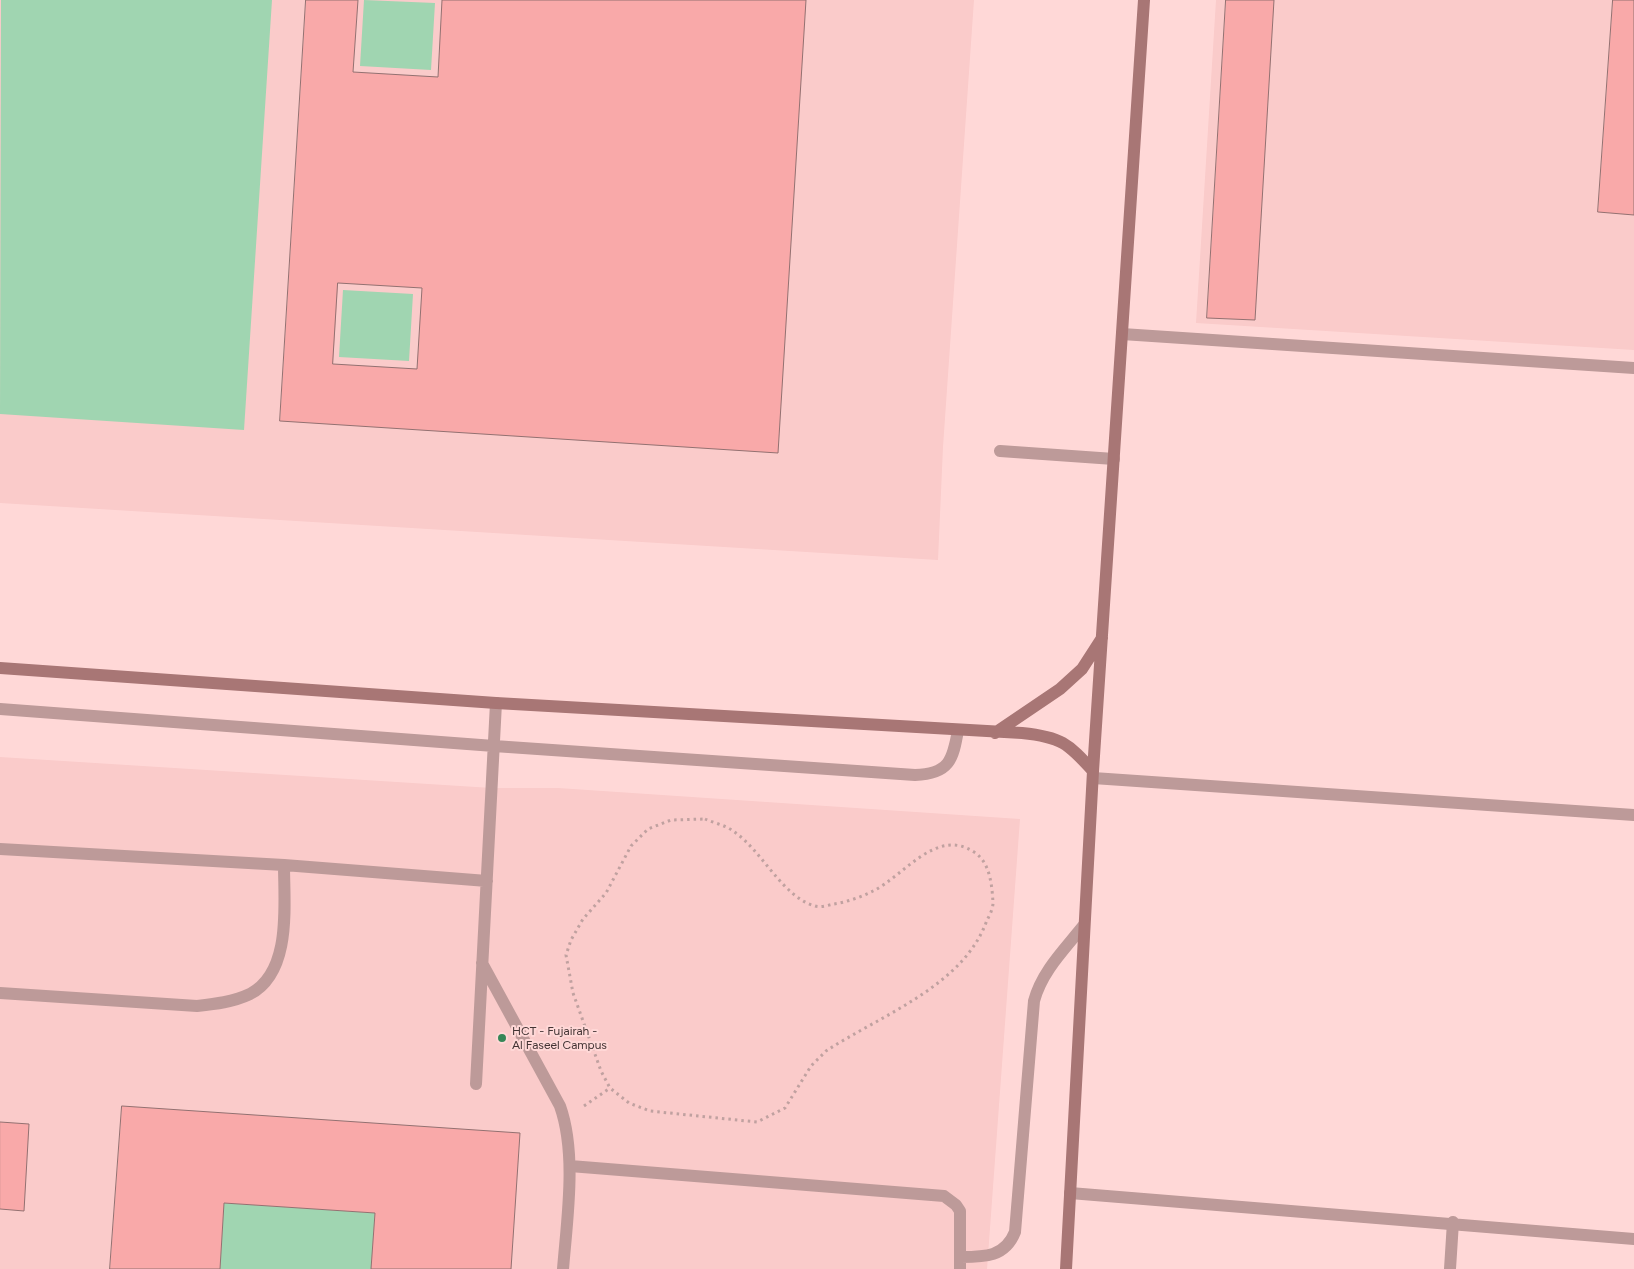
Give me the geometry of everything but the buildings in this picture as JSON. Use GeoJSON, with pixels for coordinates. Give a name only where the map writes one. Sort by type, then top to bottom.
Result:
{"type":"FeatureCollection","features":[{"type":"Feature","properties":{"kind":"street"},"geometry":{"type":"LineString","coordinates":[[1066,1269],[1093,775],[1144,0]]}},
{"type":"Feature","properties":{"kind":"street"},"geometry":{"type":"LineString","coordinates":[[1122,334],[1634,368]]}},
{"type":"Feature","properties":{"kind":"street"},"geometry":{"type":"LineString","coordinates":[[1000,451],[1114,458]]}},
{"type":"Feature","properties":{"kind":"street"},"geometry":{"type":"LineString","coordinates":[[995,733],[1060,689],[1077,674],[1103,636]]}},
{"type":"Feature","properties":{"kind":"street"},"geometry":{"type":"LineString","coordinates":[[0,668],[496,703],[1040,735],[1058,739],[1069,746],[1093,775],[1634,815]]}},
{"type":"Feature","properties":{"kind":"street"},"geometry":{"type":"LineString","coordinates":[[476,1084],[496,703]]}},
{"type":"Feature","properties":{"kind":"street"},"geometry":{"type":"LineString","coordinates":[[0,709],[494,746],[931,774],[944,768],[954,755],[958,730]]}},
{"type":"Feature","properties":{"kind":"street"},"geometry":{"type":"LineString","coordinates":[[0,849],[284,865],[487,881]]}},
{"type":"Feature","properties":{"kind":"street"},"geometry":{"type":"LineString","coordinates":[[0,992],[197,1006],[226,1003],[251,993],[272,973],[281,951],[284,865]]}},
{"type":"Feature","properties":{"kind":"street"},"geometry":{"type":"LineString","coordinates":[[570,1166],[944,1196],[956,1205],[960,1211],[960,1263],[998,1254],[1011,1242],[1015,1232],[1034,1001],[1037,990],[1048,969],[1084,925]]}},
{"type":"Feature","properties":{"kind":"street"},"geometry":{"type":"LineString","coordinates":[[482,962],[560,1106],[565,1119],[570,1166],[564,1269]]}},
{"type":"Feature","properties":{"kind":"street"},"geometry":{"type":"LineString","coordinates":[[1070,1192],[1453,1222],[1634,1239]]}},
{"type":"Feature","properties":{"kind":"street"},"geometry":{"type":"LineString","coordinates":[[1450,1269],[1453,1222]]}},
{"type":"Feature","properties":{"kind":"path"},"geometry":{"type":"LineString","coordinates":[[705,819],[732,830],[758,853],[798,899],[817,907],[844,902],[874,891],[924,854],[946,845],[963,845],[981,856],[990,876],[993,905],[983,933],[967,956],[945,979],[826,1051],[811,1066],[785,1108],[778,1113],[757,1122],[743,1122],[650,1111],[629,1103],[610,1088],[601,1071],[573,993],[566,954],[571,940],[583,919],[606,893],[631,846],[648,829],[671,820],[705,819]]}},
{"type":"Feature","properties":{"kind":"path"},"geometry":{"type":"LineString","coordinates":[[565,1119],[610,1088]]}},
{"type":"Feature","properties":{"kind":"shaded area"},"geometry":{"type":"Polygon","coordinates":[[[0,0],[974,0],[943,447],[938,560],[0,503],[0,0]]]}},
{"type":"Feature","properties":{"kind":"shaded area"},"geometry":{"type":"Polygon","coordinates":[[[1216,0],[1634,0],[1634,350],[1196,323],[1216,0]]]}},
{"type":"Feature","properties":{"kind":"shaded area","name":"HCT - Fujairah - Al Faseel Campus"},"geometry":{"type":"Polygon","coordinates":[[[0,757],[492,788],[558,788],[1020,819],[987,1269],[0,1269],[0,757]]]}},
{"type":"Feature","properties":{"kind":"green space"},"geometry":{"type":"Polygon","coordinates":[[[1,0],[272,0],[244,430],[0,414],[1,0]]]}},
{"type":"Feature","properties":{"kind":"green space"},"geometry":{"type":"Polygon","coordinates":[[[364,0],[435,3],[431,70],[360,66],[364,0]]]}},
{"type":"Feature","properties":{"kind":"green space"},"geometry":{"type":"Polygon","coordinates":[[[343,290],[413,294],[409,361],[339,357],[343,290]]]}},
{"type":"Feature","properties":{"kind":"green space"},"geometry":{"type":"Polygon","coordinates":[[[224,1203],[375,1213],[371,1269],[220,1269],[224,1203]]]}},
{"type":"Feature","properties":{"kind":"place","name":"HCT - Fujairah - Al Faseel Campus"},"geometry":{"type":"Point","coordinates":[502,1038]}}]}
